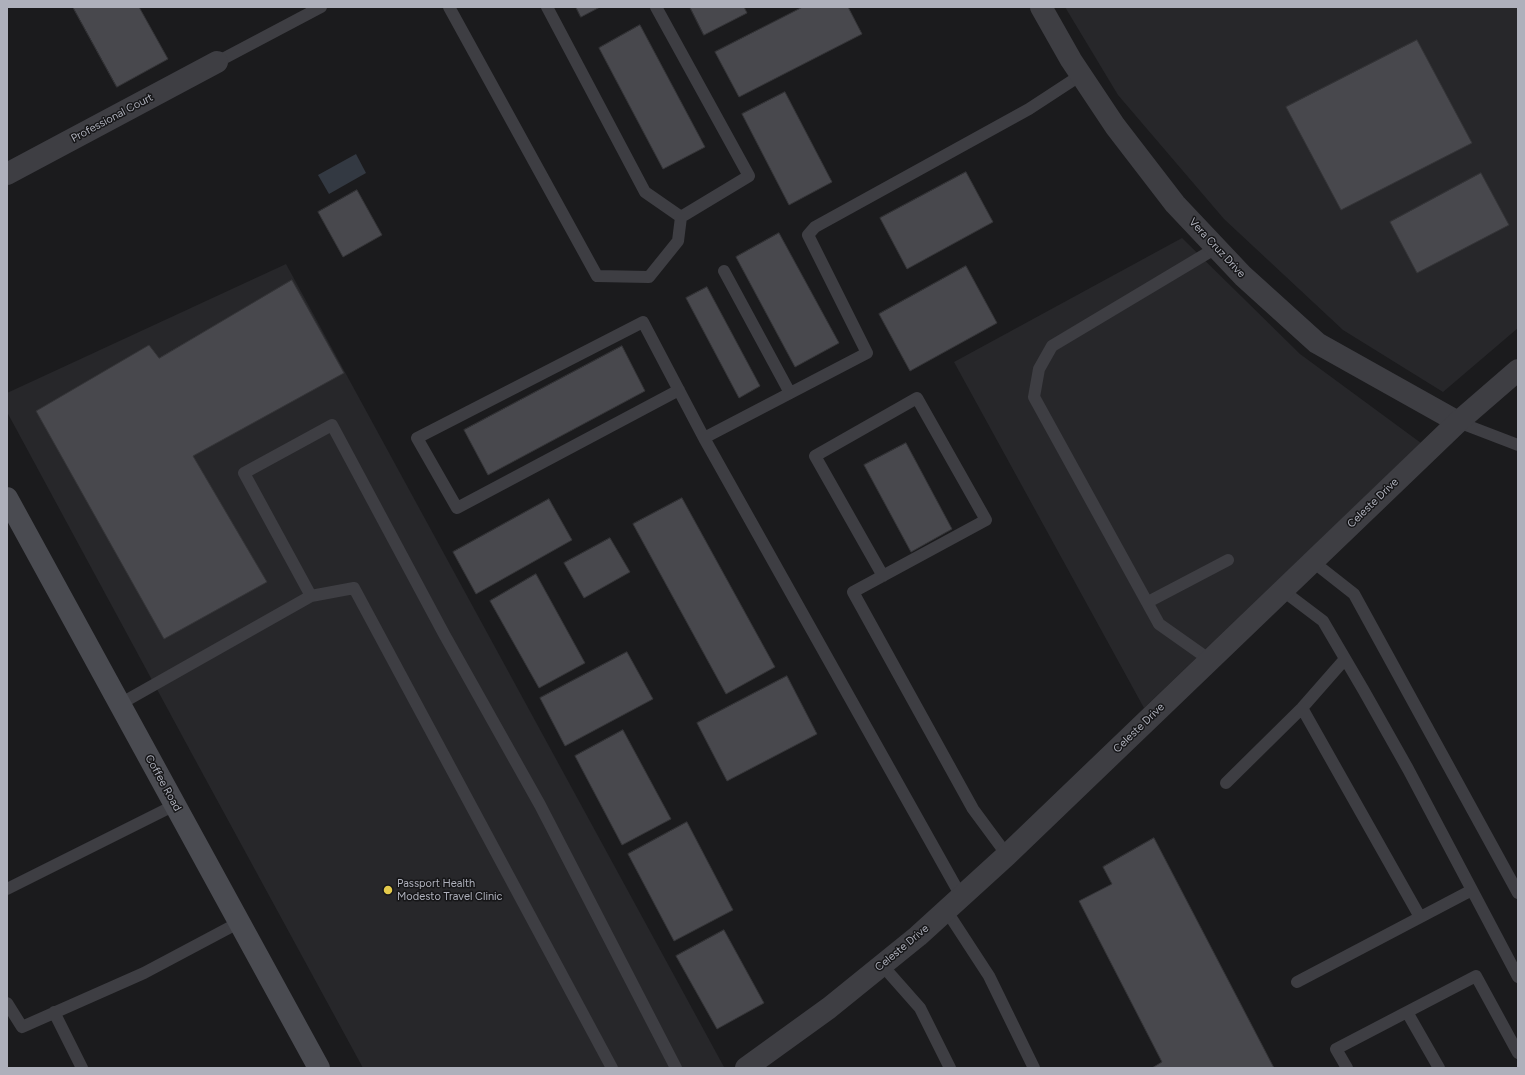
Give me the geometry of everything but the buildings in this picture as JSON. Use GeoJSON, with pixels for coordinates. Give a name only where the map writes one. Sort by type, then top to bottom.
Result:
{"type":"FeatureCollection","features":[{"type":"Feature","properties":{"kind":"main road","name":"Coffee Road"},"geometry":{"type":"LineString","coordinates":[[7,498],[320,1068]]}},
{"type":"Feature","properties":{"kind":"street","name":"Vera Cruz Drive"},"geometry":{"type":"LineString","coordinates":[[1041,7],[1071,60],[1115,126],[1175,204],[1243,276],[1317,343],[1458,422]]}},
{"type":"Feature","properties":{"kind":"street","name":"Professional Court"},"geometry":{"type":"LineString","coordinates":[[7,174],[216,62]]}},
{"type":"Feature","properties":{"kind":"street","name":"Celeste Drive"},"geometry":{"type":"LineString","coordinates":[[746,1068],[830,1008],[918,936],[1007,855],[1458,422],[1518,370]]}},
{"type":"Feature","properties":{"kind":"lane"},"geometry":{"type":"LineString","coordinates":[[216,62],[321,7]]}},
{"type":"Feature","properties":{"kind":"lane"},"geometry":{"type":"LineString","coordinates":[[449,7],[597,276],[649,277],[678,240],[681,217]]}},
{"type":"Feature","properties":{"kind":"lane"},"geometry":{"type":"LineString","coordinates":[[547,7],[645,192],[681,217]]}},
{"type":"Feature","properties":{"kind":"lane"},"geometry":{"type":"LineString","coordinates":[[656,7],[749,176],[681,217]]}},
{"type":"Feature","properties":{"kind":"lane"},"geometry":{"type":"LineString","coordinates":[[704,438],[866,354],[808,235],[816,227],[1029,109],[1081,75]]}},
{"type":"Feature","properties":{"kind":"lane"},"geometry":{"type":"LineString","coordinates":[[1210,660],[1159,624],[1034,397],[1039,369],[1052,346],[1216,248]]}},
{"type":"Feature","properties":{"kind":"lane"},"geometry":{"type":"LineString","coordinates":[[724,271],[790,393]]}},
{"type":"Feature","properties":{"kind":"lane"},"geometry":{"type":"LineString","coordinates":[[679,390],[457,508],[416,438],[643,322],[954,903],[1034,1068]]}},
{"type":"Feature","properties":{"kind":"lane"},"geometry":{"type":"LineString","coordinates":[[884,576],[815,456],[917,398],[986,520],[884,576],[853,592],[973,809],[1007,855]]}},
{"type":"Feature","properties":{"kind":"lane"},"geometry":{"type":"LineString","coordinates":[[1458,422],[1518,445]]}},
{"type":"Feature","properties":{"kind":"lane"},"geometry":{"type":"LineString","coordinates":[[311,596],[244,473],[332,425],[444,634],[540,805],[676,1068]]}},
{"type":"Feature","properties":{"kind":"lane"},"geometry":{"type":"LineString","coordinates":[[1148,602],[1228,560]]}},
{"type":"Feature","properties":{"kind":"lane"},"geometry":{"type":"LineString","coordinates":[[1312,561],[1354,594],[1518,893]]}},
{"type":"Feature","properties":{"kind":"lane"},"geometry":{"type":"LineString","coordinates":[[120,704],[311,596],[354,588],[612,1068]]}},
{"type":"Feature","properties":{"kind":"lane"},"geometry":{"type":"LineString","coordinates":[[1282,590],[1323,621],[1404,763],[1518,977]]}},
{"type":"Feature","properties":{"kind":"lane"},"geometry":{"type":"LineString","coordinates":[[1226,783],[1302,708],[1345,659]]}},
{"type":"Feature","properties":{"kind":"lane"},"geometry":{"type":"LineString","coordinates":[[1302,708],[1420,917]]}},
{"type":"Feature","properties":{"kind":"lane"},"geometry":{"type":"LineString","coordinates":[[7,889],[175,805]]}},
{"type":"Feature","properties":{"kind":"lane"},"geometry":{"type":"LineString","coordinates":[[1297,982],[1472,890]]}},
{"type":"Feature","properties":{"kind":"lane"},"geometry":{"type":"LineString","coordinates":[[7,1003],[22,1027],[144,973],[240,922]]}},
{"type":"Feature","properties":{"kind":"lane"},"geometry":{"type":"LineString","coordinates":[[882,965],[920,1008],[950,1068]]}},
{"type":"Feature","properties":{"kind":"lane"},"geometry":{"type":"LineString","coordinates":[[1347,1068],[1336,1049],[1476,976],[1518,1054]]}},
{"type":"Feature","properties":{"kind":"lane"},"geometry":{"type":"LineString","coordinates":[[54,1012],[82,1068]]}},
{"type":"Feature","properties":{"kind":"lane"},"geometry":{"type":"LineString","coordinates":[[1407,1012],[1439,1068]]}},
{"type":"Feature","properties":{"kind":"shaded area"},"geometry":{"type":"Polygon","coordinates":[[[1065,7],[1518,7],[1518,328],[1443,392],[1343,330],[1224,219],[1118,95],[1065,7]]]}},
{"type":"Feature","properties":{"kind":"shaded area"},"geometry":{"type":"Polygon","coordinates":[[[356,154],[366,173],[329,194],[318,175],[356,154]]]}},
{"type":"Feature","properties":{"kind":"shaded area"},"geometry":{"type":"Polygon","coordinates":[[[1182,238],[1300,354],[1421,443],[1144,708],[954,362],[1182,238]]]}},
{"type":"Feature","properties":{"kind":"shaded area"},"geometry":{"type":"Polygon","coordinates":[[[286,264],[724,1067],[723,1068],[363,1068],[192,754],[7,412],[7,393],[286,264]]]}},
{"type":"Feature","properties":{"kind":"place","name":"Passport Health Modesto Travel Clinic"},"geometry":{"type":"Point","coordinates":[388,890]}}]}
